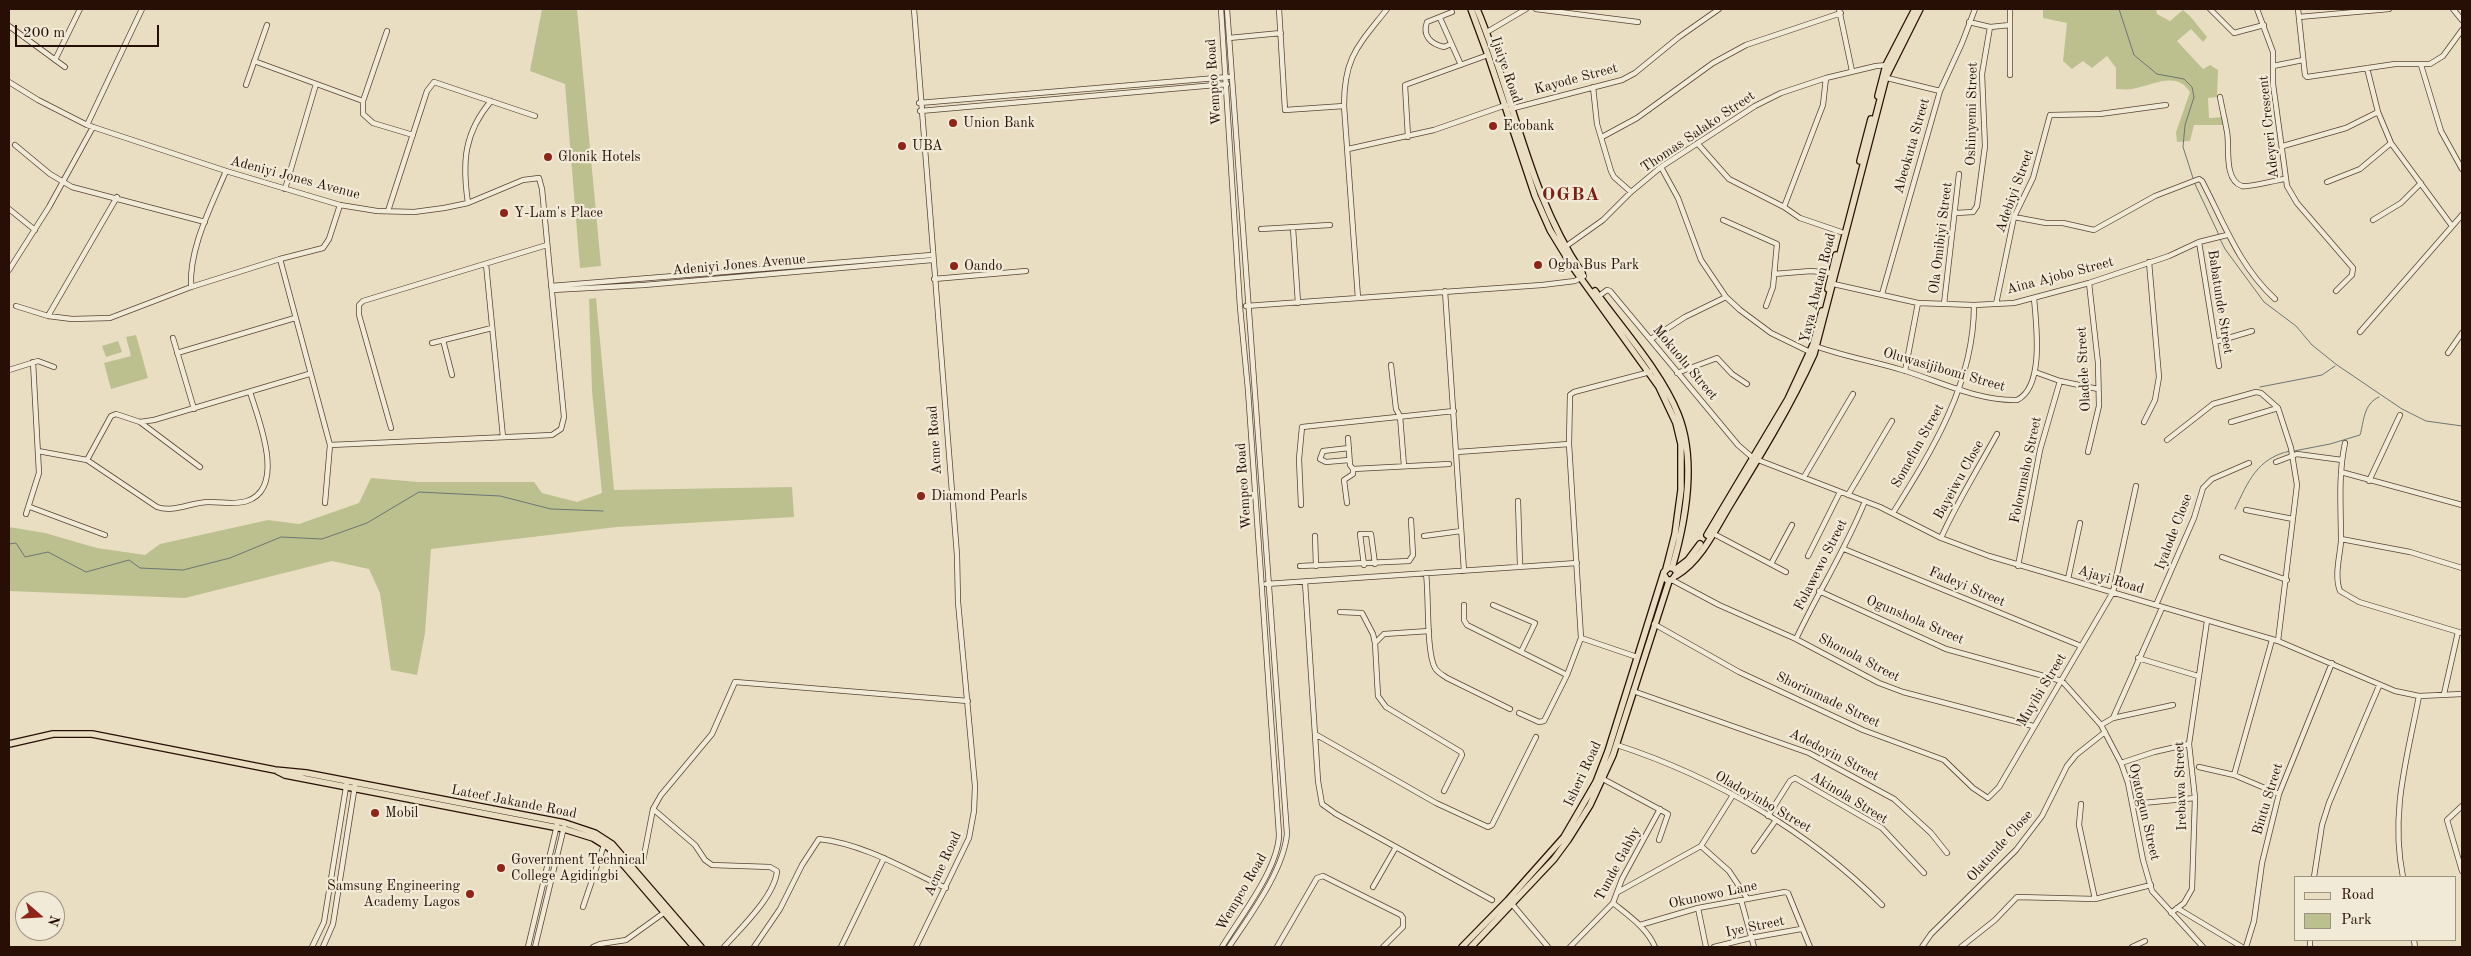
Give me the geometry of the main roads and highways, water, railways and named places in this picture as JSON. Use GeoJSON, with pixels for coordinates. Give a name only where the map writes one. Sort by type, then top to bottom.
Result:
{"type":"FeatureCollection","features":[{"type":"Feature","properties":{"kind":"main road","name":"Ijaiye Road"},"geometry":{"type":"LineString","coordinates":[[1470,9],[1508,107]]}},
{"type":"Feature","properties":{"kind":"main road","name":"Ijaiye Road"},"geometry":{"type":"LineString","coordinates":[[1477,9],[1487,32],[1535,196],[1563,248],[1651,372]]}},
{"type":"Feature","properties":{"kind":"main road","name":"Yaya Abatan Road"},"geometry":{"type":"LineString","coordinates":[[1831,283],[1831,273],[1841,232],[1884,77],[1915,9]]}},
{"type":"Feature","properties":{"kind":"main road","name":"Yaya Abatan Road"},"geometry":{"type":"LineString","coordinates":[[1889,65],[1920,9]]}},
{"type":"Feature","properties":{"kind":"main road","name":"Yaya Abatan Road"},"geometry":{"type":"LineString","coordinates":[[1672,574],[1688,560],[1711,533],[1756,459],[1812,353],[1884,77]]}},
{"type":"Feature","properties":{"kind":"main road","name":"Ijaiye Road"},"geometry":{"type":"LineString","coordinates":[[1583,277],[1599,296],[1651,372]]}},
{"type":"Feature","properties":{"kind":"main road","name":"Isheri Road"},"geometry":{"type":"LineString","coordinates":[[1470,947],[1512,904],[1566,838],[1603,779],[1672,574],[1684,512],[1687,448],[1679,416],[1651,372]]}},
{"type":"Feature","properties":{"kind":"main road","name":"Isheri Road"},"geometry":{"type":"LineString","coordinates":[[1462,947],[1566,838],[1596,782],[1610,747],[1637,657],[1672,574]]}},
{"type":"Feature","properties":{"kind":"main road","name":"Lateef Jakande Road"},"geometry":{"type":"LineString","coordinates":[[9,744],[53,734],[92,734],[275,770],[292,771],[346,784],[480,808],[558,824],[601,836],[612,844],[701,947]]}},
{"type":"Feature","properties":{"kind":"main road","name":"Lateef Jakande Road"},"geometry":{"type":"LineString","coordinates":[[565,826],[604,845],[694,947]]}},
{"type":"Feature","properties":{"kind":"waterway"},"geometry":{"type":"LineString","coordinates":[[2119,9],[2134,55],[2157,74],[2184,79],[2192,87],[2194,97],[2185,125],[2183,147],[2193,178]]}},
{"type":"Feature","properties":{"kind":"waterway"},"geometry":{"type":"LineString","coordinates":[[2194,182],[2219,235]]}},
{"type":"Feature","properties":{"kind":"waterway"},"geometry":{"type":"LineString","coordinates":[[2220,239],[2225,249],[2264,302],[2296,326],[2312,345],[2337,365],[2402,409],[2426,421],[2462,426]]}},
{"type":"Feature","properties":{"kind":"waterway"},"geometry":{"type":"LineString","coordinates":[[2260,387],[2322,375],[2335,366]]}},
{"type":"Feature","properties":{"kind":"waterway"},"geometry":{"type":"LineString","coordinates":[[2294,451],[2330,444],[2360,435],[2367,409],[2379,397]]}},
{"type":"Feature","properties":{"kind":"waterway"},"geometry":{"type":"LineString","coordinates":[[2235,509],[2255,472],[2269,459],[2290,451]]}},
{"type":"Feature","properties":{"kind":"waterway"},"geometry":{"type":"LineString","coordinates":[[9,544],[16,543],[25,557],[48,552],[86,572],[129,560],[140,568],[183,570],[230,558],[281,537],[322,539],[367,523],[419,492],[500,496],[551,509],[603,511]]}},
{"type":"Feature","properties":{"kind":"place","name":"Union Bank"},"geometry":{"type":"Point","coordinates":[953,123]}},
{"type":"Feature","properties":{"kind":"place","name":"Ecobank"},"geometry":{"type":"Point","coordinates":[1493,126]}},
{"type":"Feature","properties":{"kind":"place","name":"UBA"},"geometry":{"type":"Point","coordinates":[902,146]}},
{"type":"Feature","properties":{"kind":"place","name":"Glonik Hotels"},"geometry":{"type":"Point","coordinates":[548,157]}},
{"type":"Feature","properties":{"kind":"place","name":"Y-Lam's Place"},"geometry":{"type":"Point","coordinates":[504,213]}},
{"type":"Feature","properties":{"kind":"place","name":"Ogba Bus Park"},"geometry":{"type":"Point","coordinates":[1538,265]}},
{"type":"Feature","properties":{"kind":"place","name":"Oando"},"geometry":{"type":"Point","coordinates":[954,266]}},
{"type":"Feature","properties":{"kind":"place","name":"Diamond Pearls"},"geometry":{"type":"Point","coordinates":[921,496]}},
{"type":"Feature","properties":{"kind":"place","name":"Mobil"},"geometry":{"type":"Point","coordinates":[375,813]}},
{"type":"Feature","properties":{"kind":"place","name":"Government Technical College Agidingbi"},"geometry":{"type":"Point","coordinates":[501,868]}},
{"type":"Feature","properties":{"kind":"place","name":"Samsung Engineering Academy Lagos"},"geometry":{"type":"Point","coordinates":[470,894]}},
{"type":"Feature","properties":{"kind":"district","name":"OGBA"},"geometry":{"type":"Point","coordinates":[1571,195]}}]}
